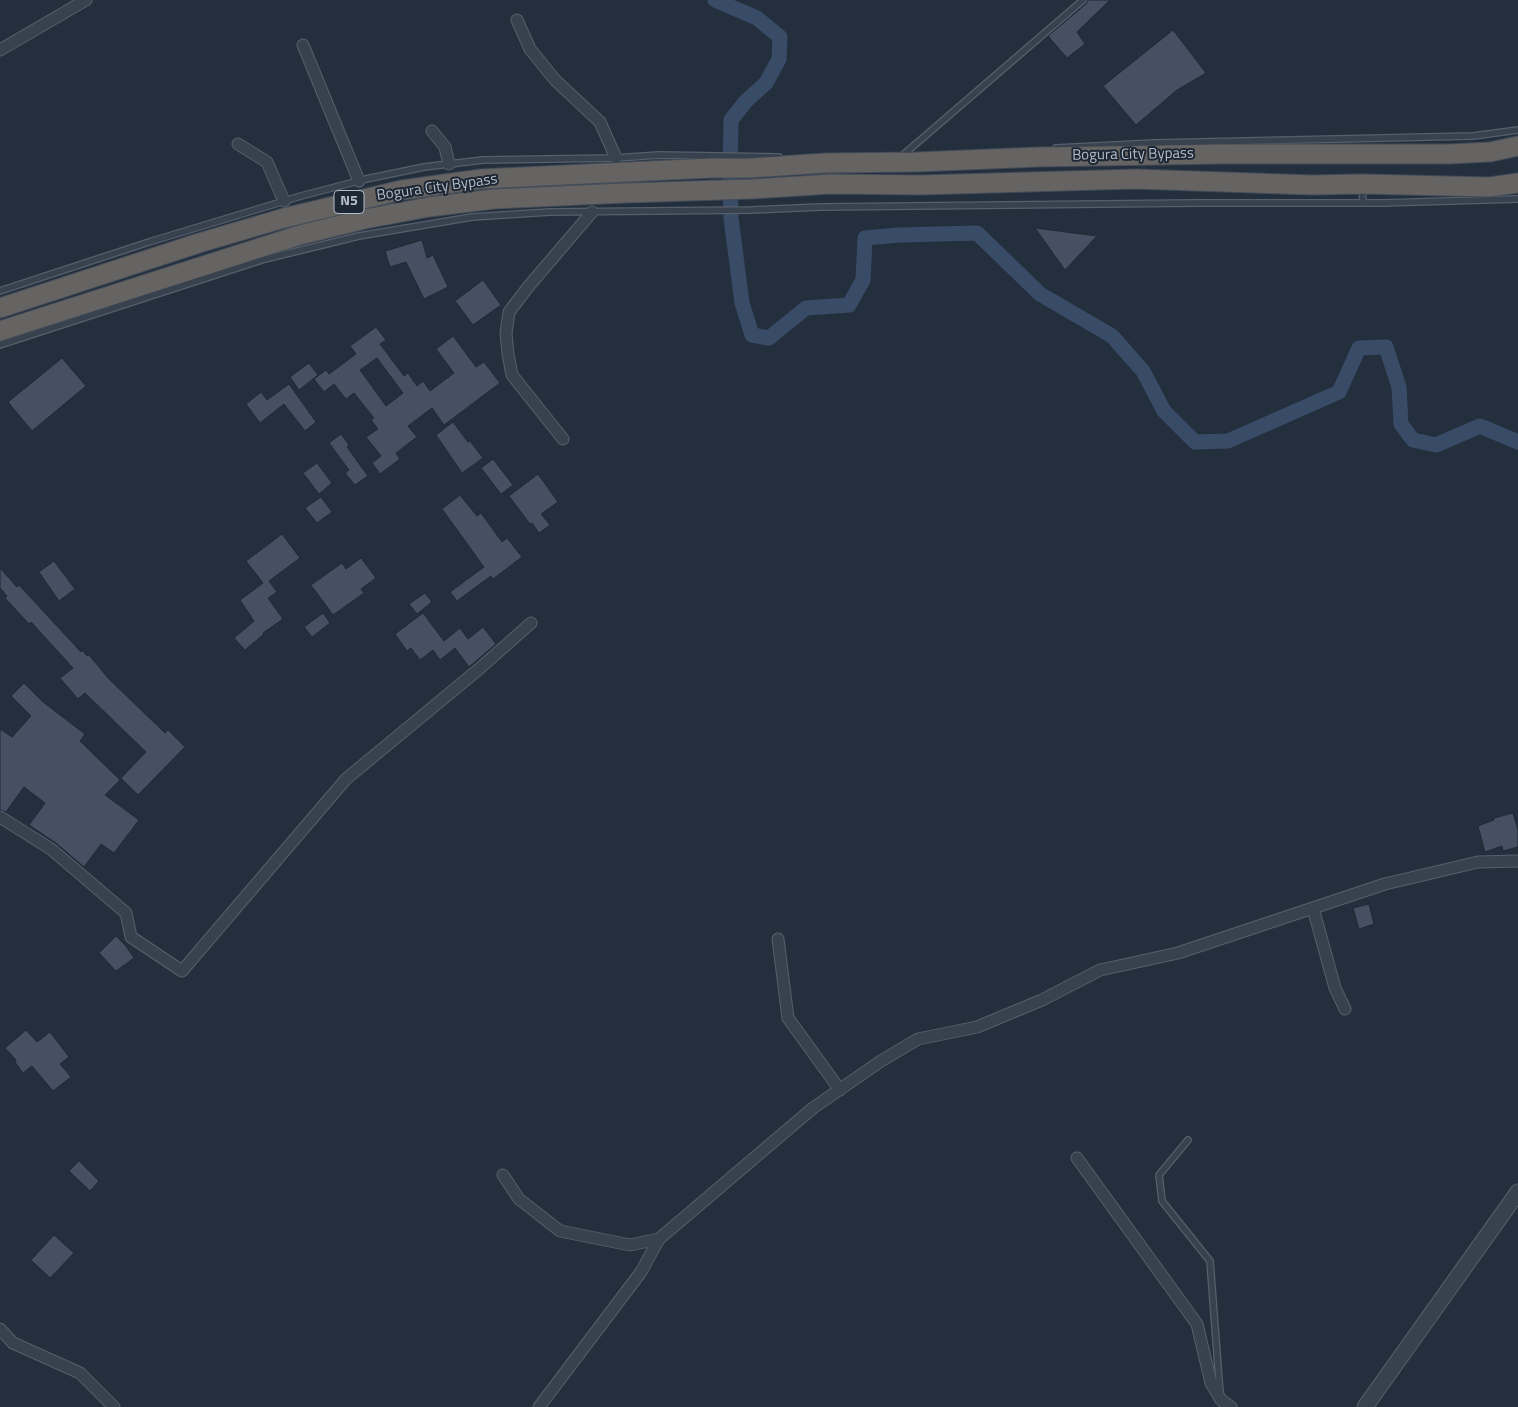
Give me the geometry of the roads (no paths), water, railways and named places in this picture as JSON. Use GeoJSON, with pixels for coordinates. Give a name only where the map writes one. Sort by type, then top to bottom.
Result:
{"type":"FeatureCollection","features":[{"type":"Feature","properties":{"kind":"highway","name":"Bogura City Bypass"},"geometry":{"type":"LineString","coordinates":[[0,308],[199,243],[284,218],[402,190],[481,179],[711,162],[917,162],[1048,157],[1221,154],[1363,147],[1450,154],[1490,152],[1518,146]]}},
{"type":"Feature","properties":{"kind":"highway","name":"Bogura City Bypass"},"geometry":{"type":"LineString","coordinates":[[0,331],[300,235],[365,219],[429,207],[494,199],[831,184],[921,185],[1136,179],[1312,186],[1362,184],[1490,187],[1518,183]]}},
{"type":"Feature","properties":{"kind":"street"},"geometry":{"type":"LineString","coordinates":[[0,50],[86,0]]}},
{"type":"Feature","properties":{"kind":"street"},"geometry":{"type":"LineString","coordinates":[[517,20],[530,49],[555,80],[600,122],[616,158]]}},
{"type":"Feature","properties":{"kind":"street"},"geometry":{"type":"LineString","coordinates":[[303,45],[359,181]]}},
{"type":"Feature","properties":{"kind":"street"},"geometry":{"type":"LineString","coordinates":[[432,132],[445,147],[449,164]]}},
{"type":"Feature","properties":{"kind":"street"},"geometry":{"type":"LineString","coordinates":[[238,144],[267,162],[284,201]]}},
{"type":"Feature","properties":{"kind":"street"},"geometry":{"type":"LineString","coordinates":[[563,439],[512,375],[506,333],[509,312],[592,212]]}},
{"type":"Feature","properties":{"kind":"street"},"geometry":{"type":"LineString","coordinates":[[0,816],[52,849],[126,913],[131,937],[182,971],[346,779],[479,669],[531,623]]}},
{"type":"Feature","properties":{"kind":"street"},"geometry":{"type":"LineString","coordinates":[[539,1407],[641,1272],[659,1239],[813,1108],[918,1039],[977,1027],[1042,1000],[1100,970],[1178,953],[1385,884],[1478,862],[1518,861]]}},
{"type":"Feature","properties":{"kind":"street"},"geometry":{"type":"LineString","coordinates":[[1313,908],[1335,988],[1345,1009]]}},
{"type":"Feature","properties":{"kind":"street"},"geometry":{"type":"LineString","coordinates":[[778,939],[788,1018],[840,1090]]}},
{"type":"Feature","properties":{"kind":"street"},"geometry":{"type":"LineString","coordinates":[[1078,1158],[1197,1324],[1211,1383],[1221,1400],[1231,1407]]}},
{"type":"Feature","properties":{"kind":"street"},"geometry":{"type":"LineString","coordinates":[[503,1175],[519,1199],[560,1231],[630,1245],[659,1239]]}},
{"type":"Feature","properties":{"kind":"street"},"geometry":{"type":"LineString","coordinates":[[1365,1407],[1518,1192]]}},
{"type":"Feature","properties":{"kind":"street"},"geometry":{"type":"LineString","coordinates":[[0,1329],[12,1343],[80,1373],[114,1407]]}},
{"type":"Feature","properties":{"kind":"lane"},"geometry":{"type":"LineString","coordinates":[[903,155],[1083,0]]}},
{"type":"Feature","properties":{"kind":"lane"},"geometry":{"type":"LineString","coordinates":[[1049,148],[1155,143],[1363,147],[1518,130]]}},
{"type":"Feature","properties":{"kind":"lane"},"geometry":{"type":"LineString","coordinates":[[0,291],[149,242],[284,201],[359,181],[424,167],[483,160],[616,158],[659,155],[711,162]]}},
{"type":"Feature","properties":{"kind":"lane"},"geometry":{"type":"LineString","coordinates":[[808,158],[913,155]]}},
{"type":"Feature","properties":{"kind":"lane"},"geometry":{"type":"LineString","coordinates":[[750,162],[789,157]]}},
{"type":"Feature","properties":{"kind":"lane"},"geometry":{"type":"LineString","coordinates":[[1362,184],[1363,203]]}},
{"type":"Feature","properties":{"kind":"lane"},"geometry":{"type":"LineString","coordinates":[[0,345],[233,269],[293,252],[359,236],[472,217],[550,212],[711,211],[921,206],[1425,203],[1518,199]]}},
{"type":"Feature","properties":{"kind":"lane"},"geometry":{"type":"LineString","coordinates":[[1188,1140],[1158,1175],[1162,1201],[1210,1261],[1221,1400]]}},
{"type":"Feature","properties":{"kind":"waterway"},"geometry":{"type":"LineString","coordinates":[[715,0],[757,18],[780,37],[779,59],[766,83],[746,101],[731,120],[731,218],[742,303],[752,335],[769,338],[806,308],[849,305],[863,280],[865,238],[977,233],[1040,294],[1112,336],[1143,371],[1164,411],[1195,442],[1228,441],[1339,392],[1359,348],[1386,347],[1399,387],[1401,424],[1413,440],[1436,445],[1480,426],[1518,442]]}}]}
